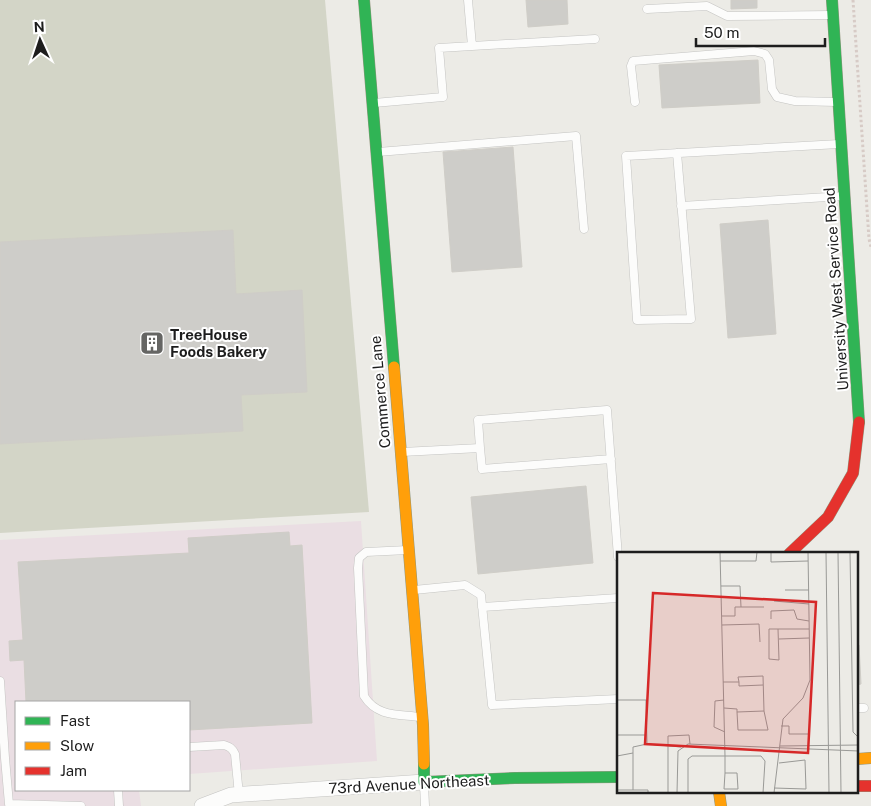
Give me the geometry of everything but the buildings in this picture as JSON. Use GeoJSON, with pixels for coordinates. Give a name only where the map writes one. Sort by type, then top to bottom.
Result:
{"type":"FeatureCollection","features":[{"type":"Feature","properties":{"kind":"street","name":"Commerce Lane"},"geometry":{"type":"LineString","coordinates":[[364,0],[422,717],[424,782]]}},
{"type":"Feature","properties":{"kind":"street","name":"University West Service Road"},"geometry":{"type":"LineString","coordinates":[[791,552],[828,517],[853,472],[859,418],[832,0]]}},
{"type":"Feature","properties":{"kind":"street"},"geometry":{"type":"LineString","coordinates":[[858,759],[871,758]]}},
{"type":"Feature","properties":{"kind":"street","name":"73rd Avenue Northeast"},"geometry":{"type":"LineString","coordinates":[[202,806],[231,795],[424,782],[515,778],[617,777]]}},
{"type":"Feature","properties":{"kind":"street"},"geometry":{"type":"LineString","coordinates":[[858,786],[871,786]]}},
{"type":"Feature","properties":{"kind":"lane"},"geometry":{"type":"LineString","coordinates":[[468,0],[472,46]]}},
{"type":"Feature","properties":{"kind":"lane"},"geometry":{"type":"LineString","coordinates":[[647,8],[708,6],[727,16],[833,15]]}},
{"type":"Feature","properties":{"kind":"lane"},"geometry":{"type":"LineString","coordinates":[[372,103],[443,97],[439,48],[595,39]]}},
{"type":"Feature","properties":{"kind":"lane"},"geometry":{"type":"LineString","coordinates":[[634,102],[631,66],[633,61],[754,51],[764,54],[769,60],[772,89],[776,97],[795,101],[838,102]]}},
{"type":"Feature","properties":{"kind":"lane"},"geometry":{"type":"LineString","coordinates":[[376,152],[576,136],[584,229]]}},
{"type":"Feature","properties":{"kind":"lane"},"geometry":{"type":"LineString","coordinates":[[677,153],[691,319],[637,320],[626,156],[677,153],[841,144]]}},
{"type":"Feature","properties":{"kind":"lane"},"geometry":{"type":"LineString","coordinates":[[681,206],[845,196]]}},
{"type":"Feature","properties":{"kind":"lane"},"geometry":{"type":"LineString","coordinates":[[611,459],[482,469],[478,420],[607,410],[611,459],[618,552]]}},
{"type":"Feature","properties":{"kind":"lane"},"geometry":{"type":"LineString","coordinates":[[400,452],[480,448]]}},
{"type":"Feature","properties":{"kind":"lane"},"geometry":{"type":"LineString","coordinates":[[408,550],[366,552],[359,558],[364,696],[369,704],[378,710],[422,717]]}},
{"type":"Feature","properties":{"kind":"lane"},"geometry":{"type":"LineString","coordinates":[[412,590],[465,585],[481,595],[492,705],[617,699]]}},
{"type":"Feature","properties":{"kind":"lane"},"geometry":{"type":"LineString","coordinates":[[482,608],[617,598]]}},
{"type":"Feature","properties":{"kind":"lane"},"geometry":{"type":"LineString","coordinates":[[0,681],[2,758],[8,805],[81,806]]}},
{"type":"Feature","properties":{"kind":"lane"},"geometry":{"type":"LineString","coordinates":[[190,747],[229,746],[235,754],[239,795]]}},
{"type":"Feature","properties":{"kind":"lane"},"geometry":{"type":"LineString","coordinates":[[424,782],[426,806]]}},
{"type":"Feature","properties":{"kind":"lane"},"geometry":{"type":"LineString","coordinates":[[118,791],[119,806]]}},
{"type":"Feature","properties":{"kind":"path"},"geometry":{"type":"LineString","coordinates":[[853,0],[871,247]]}},
{"type":"Feature","properties":{"kind":"shaded area"},"geometry":{"type":"Polygon","coordinates":[[[0,0],[325,0],[369,512],[0,533],[0,0]]]}},
{"type":"Feature","properties":{"kind":"shaded area"},"geometry":{"type":"Polygon","coordinates":[[[361,521],[377,761],[190,774],[190,701],[15,701],[15,791],[139,791],[141,806],[0,806],[0,540],[361,521]]]}},
{"type":"Feature","properties":{"kind":"traffic: fast"},"geometry":{"type":"LineString","coordinates":[[364,0],[394,367]]}},
{"type":"Feature","properties":{"kind":"traffic: fast"},"geometry":{"type":"LineString","coordinates":[[832,0],[859,422]]}},
{"type":"Feature","properties":{"kind":"traffic: fast"},"geometry":{"type":"LineString","coordinates":[[424,764],[424,782],[515,778],[617,777]]}},
{"type":"Feature","properties":{"kind":"traffic: slow"},"geometry":{"type":"LineString","coordinates":[[394,367],[423,725],[424,764]]}},
{"type":"Feature","properties":{"kind":"traffic: slow"},"geometry":{"type":"LineString","coordinates":[[858,759],[871,758]]}},
{"type":"Feature","properties":{"kind":"traffic: slow"},"geometry":{"type":"LineString","coordinates":[[719,794],[721,806]]}},
{"type":"Feature","properties":{"kind":"traffic: jam"},"geometry":{"type":"LineString","coordinates":[[791,552],[828,517],[853,473],[859,422]]}},
{"type":"Feature","properties":{"kind":"traffic: jam"},"geometry":{"type":"LineString","coordinates":[[858,786],[871,786]]}},
{"type":"Feature","properties":{"kind":"place","name":"TreeHouse Foods Bakery"},"geometry":{"type":"Point","coordinates":[152,343]}}]}
